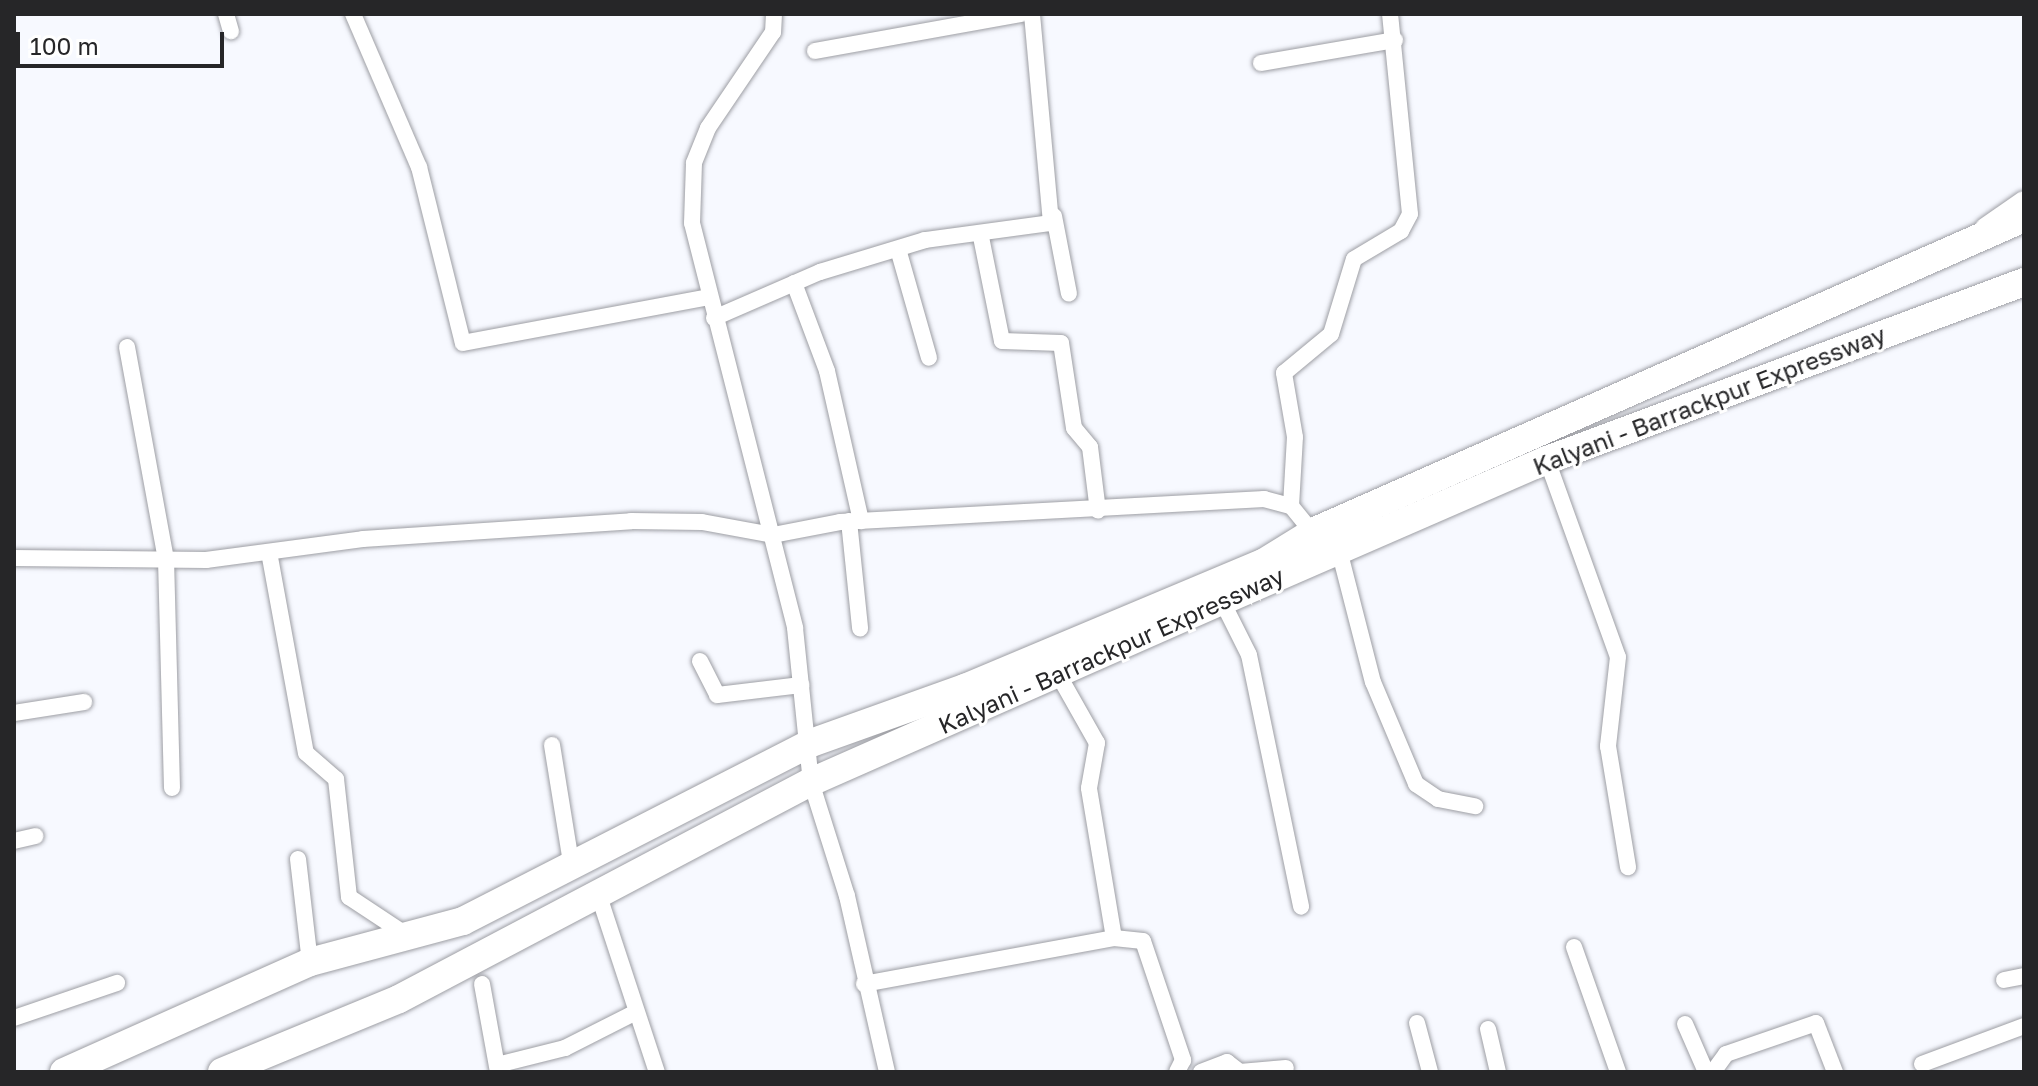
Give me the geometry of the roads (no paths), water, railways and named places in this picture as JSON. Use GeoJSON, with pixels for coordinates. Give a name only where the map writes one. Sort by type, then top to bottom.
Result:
{"type":"FeatureCollection","features":[{"type":"Feature","properties":{"kind":"highway"},"geometry":{"type":"LineString","coordinates":[[64,1072],[310,962],[463,921],[571,862],[811,743],[965,688],[1263,563],[1326,546],[2024,218]]}},
{"type":"Feature","properties":{"kind":"highway","name":"Kalyani - Barrackpur Expressway"},"geometry":{"type":"LineString","coordinates":[[222,1072],[399,999],[811,782],[1222,601],[1326,546],[1547,460],[2024,284]]}},
{"type":"Feature","properties":{"kind":"street"},"geometry":{"type":"LineString","coordinates":[[226,14],[231,31]]}},
{"type":"Feature","properties":{"kind":"street"},"geometry":{"type":"LineString","coordinates":[[353,14],[419,167],[463,343],[709,297]]}},
{"type":"Feature","properties":{"kind":"street"},"geometry":{"type":"LineString","coordinates":[[774,14],[773,32],[708,128],[694,163],[692,223],[714,318],[773,535],[811,743],[811,782],[847,896],[864,984],[887,1072]]}},
{"type":"Feature","properties":{"kind":"street"},"geometry":{"type":"LineString","coordinates":[[815,51],[1021,14]]}},
{"type":"Feature","properties":{"kind":"street"},"geometry":{"type":"LineString","coordinates":[[1032,14],[1054,216],[1069,294]]}},
{"type":"Feature","properties":{"kind":"street"},"geometry":{"type":"LineString","coordinates":[[1291,506],[1295,437],[1284,373],[1331,334],[1354,259],[1401,231],[1410,214],[1390,14]]}},
{"type":"Feature","properties":{"kind":"street"},"geometry":{"type":"LineString","coordinates":[[1261,63],[1395,40]]}},
{"type":"Feature","properties":{"kind":"street"},"geometry":{"type":"LineString","coordinates":[[1961,249],[2024,201]]}},
{"type":"Feature","properties":{"kind":"street"},"geometry":{"type":"LineString","coordinates":[[714,318],[794,283],[933,238],[981,237],[1048,224],[1054,216]]}},
{"type":"Feature","properties":{"kind":"street"},"geometry":{"type":"LineString","coordinates":[[981,237],[1002,341],[1061,343],[1074,428],[1090,447],[1098,511]]}},
{"type":"Feature","properties":{"kind":"street"},"geometry":{"type":"LineString","coordinates":[[898,249],[929,358]]}},
{"type":"Feature","properties":{"kind":"street"},"geometry":{"type":"LineString","coordinates":[[794,283],[827,371],[855,521],[860,628]]}},
{"type":"Feature","properties":{"kind":"street"},"geometry":{"type":"LineString","coordinates":[[127,347],[166,559],[172,788]]}},
{"type":"Feature","properties":{"kind":"street"},"geometry":{"type":"LineString","coordinates":[[1547,460],[1618,657],[1608,746],[1628,867]]}},
{"type":"Feature","properties":{"kind":"street"},"geometry":{"type":"LineString","coordinates":[[14,558],[166,559],[631,521],[702,522],[773,535],[855,521],[1098,511],[1264,499],[1291,506],[1326,546],[1373,682],[1416,784],[1438,799],[1475,806]]}},
{"type":"Feature","properties":{"kind":"street"},"geometry":{"type":"LineString","coordinates":[[269,552],[306,753],[336,779],[349,897],[409,937]]}},
{"type":"Feature","properties":{"kind":"street"},"geometry":{"type":"LineString","coordinates":[[1222,601],[1249,655],[1301,907]]}},
{"type":"Feature","properties":{"kind":"street"},"geometry":{"type":"LineString","coordinates":[[700,661],[717,695],[801,685]]}},
{"type":"Feature","properties":{"kind":"street"},"geometry":{"type":"LineString","coordinates":[[1058,674],[1097,743],[1089,788],[1114,938]]}},
{"type":"Feature","properties":{"kind":"street"},"geometry":{"type":"LineString","coordinates":[[14,713],[84,702]]}},
{"type":"Feature","properties":{"kind":"street"},"geometry":{"type":"LineString","coordinates":[[552,745],[571,862]]}},
{"type":"Feature","properties":{"kind":"street"},"geometry":{"type":"LineString","coordinates":[[14,841],[35,836]]}},
{"type":"Feature","properties":{"kind":"street"},"geometry":{"type":"LineString","coordinates":[[298,859],[310,962]]}},
{"type":"Feature","properties":{"kind":"street"},"geometry":{"type":"LineString","coordinates":[[598,893],[657,1072]]}},
{"type":"Feature","properties":{"kind":"street"},"geometry":{"type":"LineString","coordinates":[[864,984],[1114,938],[1143,941],[1184,1068]]}},
{"type":"Feature","properties":{"kind":"street"},"geometry":{"type":"LineString","coordinates":[[1574,947],[1618,1072]]}},
{"type":"Feature","properties":{"kind":"street"},"geometry":{"type":"LineString","coordinates":[[2004,980],[2024,976]]}},
{"type":"Feature","properties":{"kind":"street"},"geometry":{"type":"LineString","coordinates":[[14,1018],[117,983]]}},
{"type":"Feature","properties":{"kind":"street"},"geometry":{"type":"LineString","coordinates":[[482,984],[497,1068],[565,1048],[636,1012]]}},
{"type":"Feature","properties":{"kind":"street"},"geometry":{"type":"LineString","coordinates":[[1417,1023],[1430,1072]]}},
{"type":"Feature","properties":{"kind":"street"},"geometry":{"type":"LineString","coordinates":[[1713,1072],[1726,1054],[1816,1023],[1835,1072]]}},
{"type":"Feature","properties":{"kind":"street"},"geometry":{"type":"LineString","coordinates":[[1685,1024],[1706,1072]]}},
{"type":"Feature","properties":{"kind":"street"},"geometry":{"type":"LineString","coordinates":[[1922,1064],[2024,1026]]}},
{"type":"Feature","properties":{"kind":"street"},"geometry":{"type":"LineString","coordinates":[[1488,1029],[1498,1072]]}},
{"type":"Feature","properties":{"kind":"street"},"geometry":{"type":"LineString","coordinates":[[1201,1072],[1227,1062],[1240,1072],[1286,1068]]}}]}
